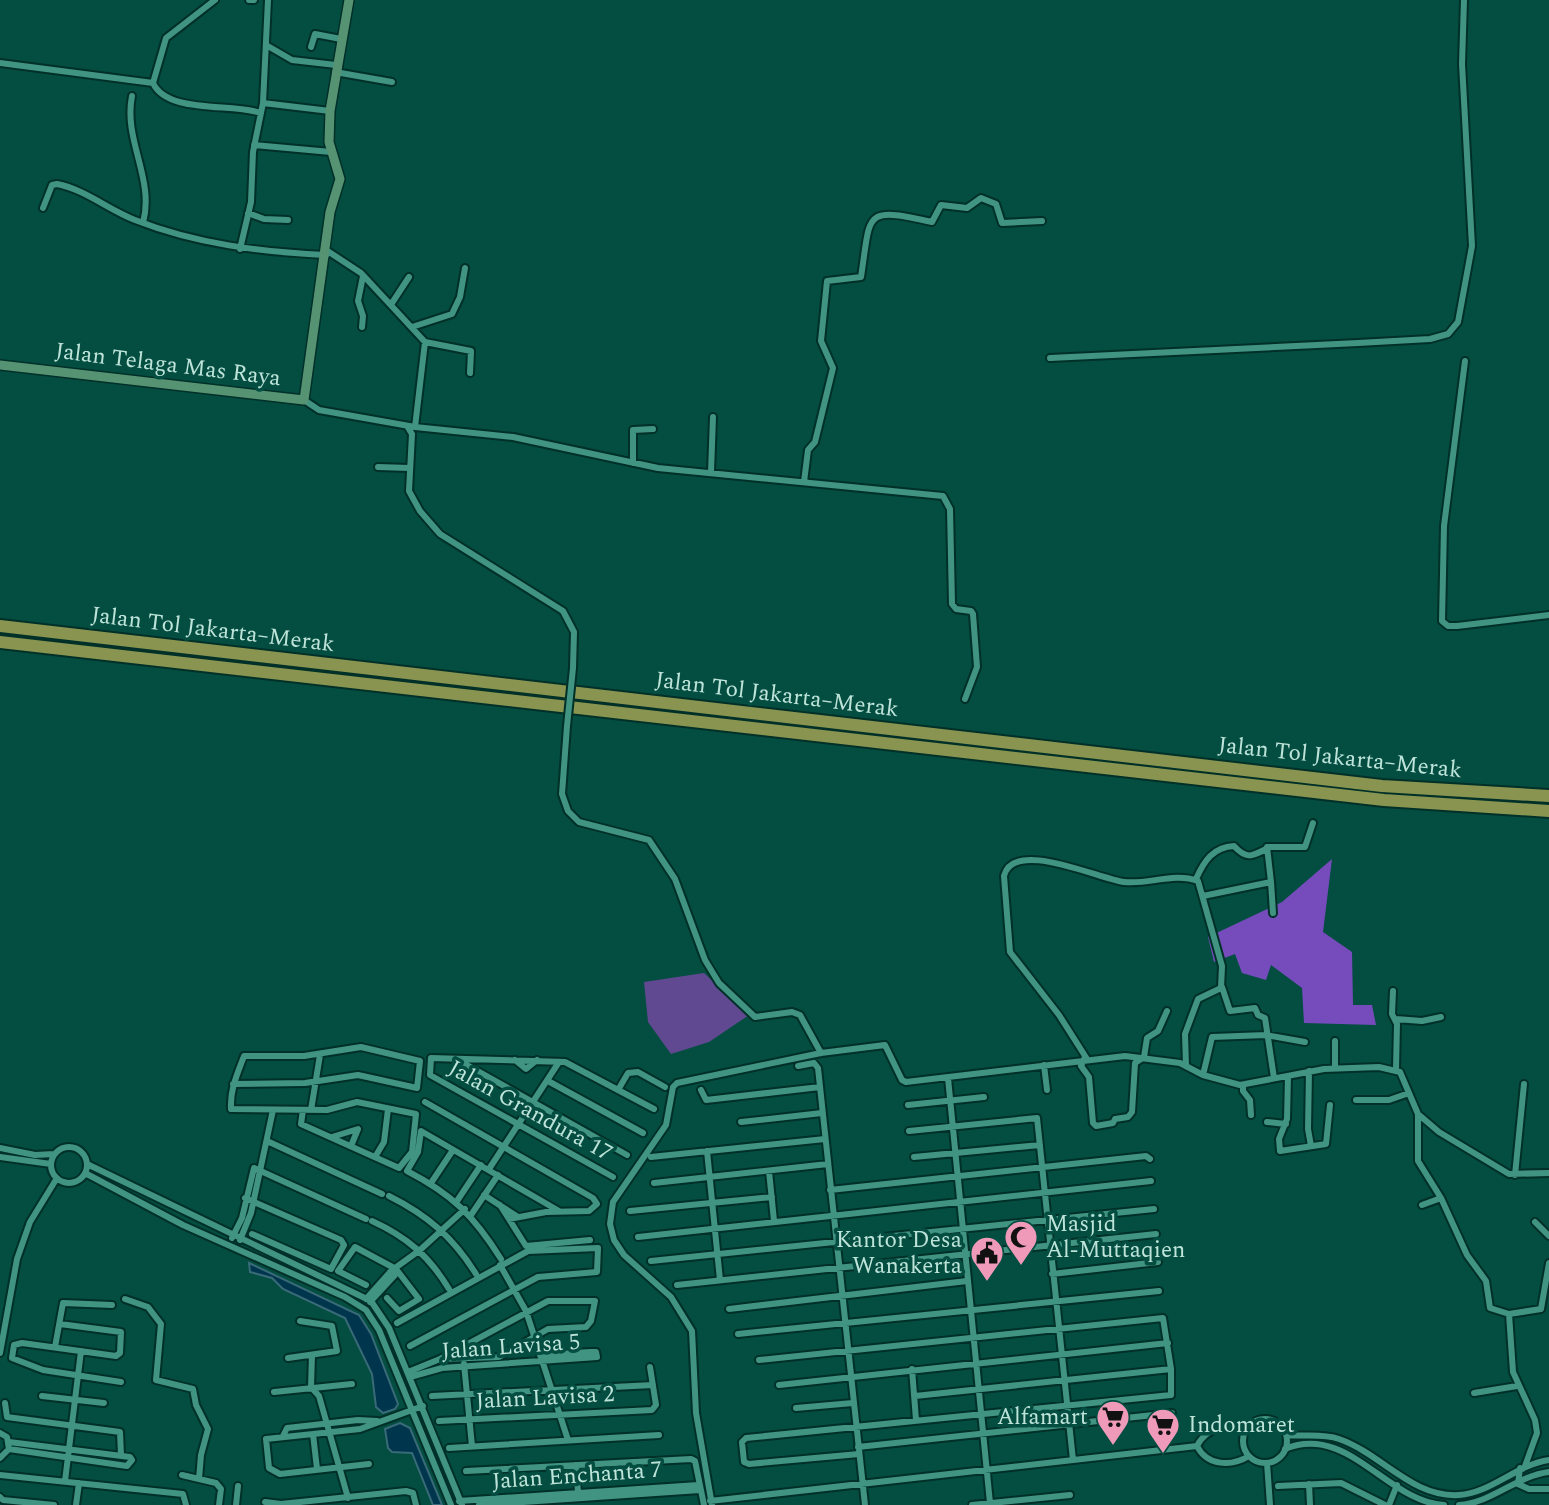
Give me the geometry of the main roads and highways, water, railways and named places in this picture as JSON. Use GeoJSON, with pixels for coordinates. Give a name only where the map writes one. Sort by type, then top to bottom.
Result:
{"type":"FeatureCollection","features":[{"type":"Feature","properties":{"kind":"highway","name":"Jalan Tol Jakarta–Merak"},"geometry":{"type":"LineString","coordinates":[[0,626],[1382,786],[1549,796]]}},
{"type":"Feature","properties":{"kind":"highway","name":"Jalan Tol Jakarta–Merak"},"geometry":{"type":"LineString","coordinates":[[0,642],[1343,795],[1547,811]]}},
{"type":"Feature","properties":{"kind":"main road","name":"Jalan Telaga Mas Raya"},"geometry":{"type":"LineString","coordinates":[[0,365],[304,400],[330,212],[340,183],[331,152],[330,111],[349,0]]}},
{"type":"Feature","properties":{"kind":"water"},"geometry":{"type":"Polygon","coordinates":[[[249,1263],[359,1315],[371,1334],[398,1404],[395,1409],[383,1413],[376,1407],[372,1374],[345,1318],[283,1289],[272,1278],[250,1272],[249,1263]]]}},
{"type":"Feature","properties":{"kind":"water"},"geometry":{"type":"Polygon","coordinates":[[[400,1423],[410,1428],[442,1505],[433,1505],[412,1453],[392,1452],[388,1448],[385,1429],[400,1423]]]}},
{"type":"Feature","properties":{"kind":"place","name":"Masjid Al-Muttaqien"},"geometry":{"type":"Point","coordinates":[1021,1267]}},
{"type":"Feature","properties":{"kind":"place","name":"Kantor Desa Wanakerta"},"geometry":{"type":"Point","coordinates":[987,1283]}},
{"type":"Feature","properties":{"kind":"place","name":"Alfamart"},"geometry":{"type":"Point","coordinates":[1113,1447]}},
{"type":"Feature","properties":{"kind":"place","name":"Indomaret"},"geometry":{"type":"Point","coordinates":[1163,1455]}}]}
